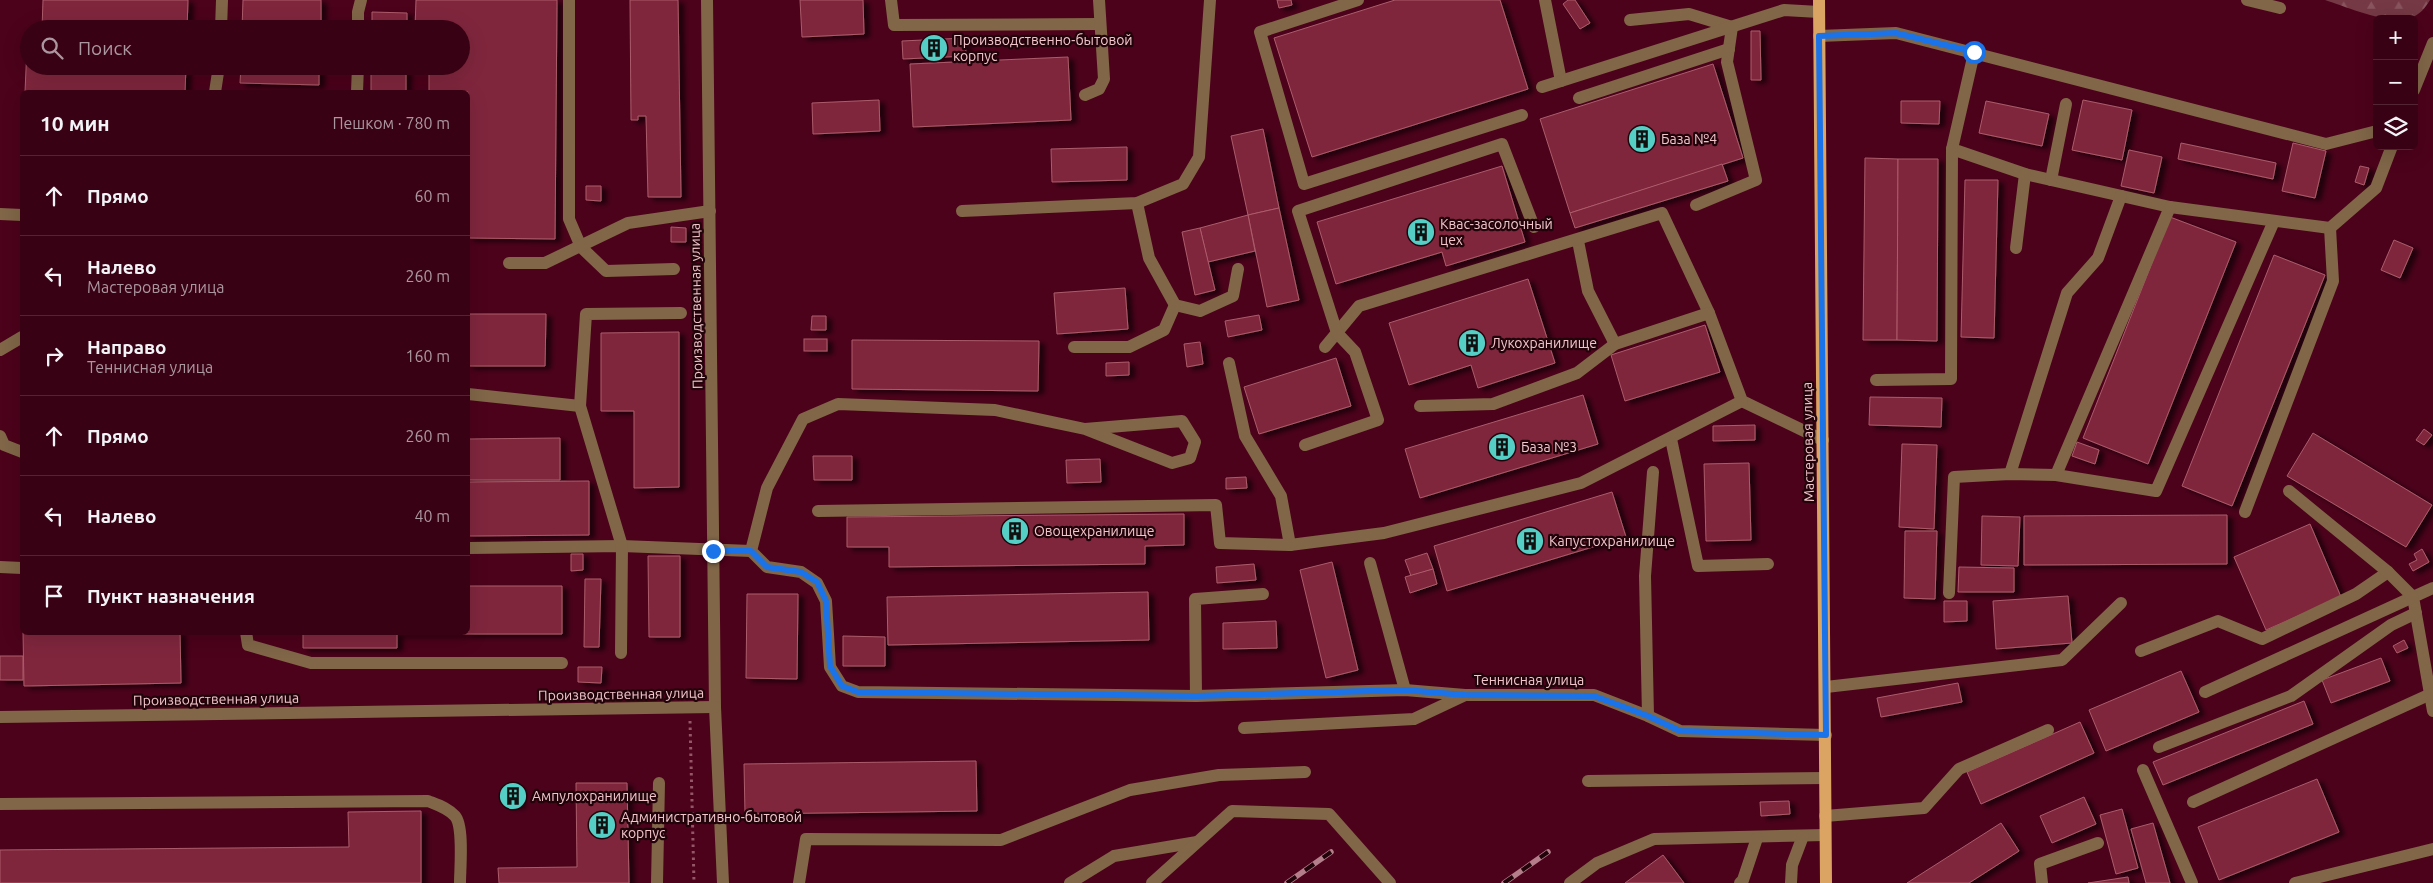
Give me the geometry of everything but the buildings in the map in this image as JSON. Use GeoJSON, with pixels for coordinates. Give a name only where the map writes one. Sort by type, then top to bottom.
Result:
{"type":"FeatureCollection","features":[{"type":"Feature","properties":{"kind":"main road","name":"Мастеровая улица"},"geometry":{"type":"LineString","coordinates":[[1819,6],[1826,687],[1826,883]]}},
{"type":"Feature","properties":{"kind":"street"},"geometry":{"type":"LineString","coordinates":[[222,0],[222,20]]}},
{"type":"Feature","properties":{"kind":"street"},"geometry":{"type":"LineString","coordinates":[[359,20],[361,0]]}},
{"type":"Feature","properties":{"kind":"street"},"geometry":{"type":"LineString","coordinates":[[569,0],[569,218],[581,247],[606,271],[674,270]]}},
{"type":"Feature","properties":{"kind":"street","name":"Производственная улица"},"geometry":{"type":"LineString","coordinates":[[0,717],[715,707],[707,0]]}},
{"type":"Feature","properties":{"kind":"street"},"geometry":{"type":"LineString","coordinates":[[890,0],[894,25],[1099,24]]}},
{"type":"Feature","properties":{"kind":"street"},"geometry":{"type":"LineString","coordinates":[[1085,95],[1099,89],[1104,79],[1099,24],[1099,0]]}},
{"type":"Feature","properties":{"kind":"street"},"geometry":{"type":"LineString","coordinates":[[962,211],[1137,204],[1183,184],[1199,158],[1210,0]]}},
{"type":"Feature","properties":{"kind":"street"},"geometry":{"type":"LineString","coordinates":[[1358,0],[1260,32],[1304,184],[1522,116]]}},
{"type":"Feature","properties":{"kind":"street"},"geometry":{"type":"LineString","coordinates":[[1545,0],[1561,81]]}},
{"type":"Feature","properties":{"kind":"street"},"geometry":{"type":"LineString","coordinates":[[2246,0],[2280,8]]}},
{"type":"Feature","properties":{"kind":"street"},"geometry":{"type":"LineString","coordinates":[[1542,87],[1784,10],[1819,6]]}},
{"type":"Feature","properties":{"kind":"street"},"geometry":{"type":"LineString","coordinates":[[1630,20],[1689,14],[1732,27]]}},
{"type":"Feature","properties":{"kind":"street"},"geometry":{"type":"LineString","coordinates":[[1696,205],[1756,180],[1727,62],[1732,27]]}},
{"type":"Feature","properties":{"kind":"street"},"geometry":{"type":"LineString","coordinates":[[1819,36],[1896,33],[2326,144],[2373,132]]}},
{"type":"Feature","properties":{"kind":"street"},"geometry":{"type":"LineString","coordinates":[[2418,80],[2433,43]]}},
{"type":"Feature","properties":{"kind":"street"},"geometry":{"type":"LineString","coordinates":[[1579,98],[1729,49]]}},
{"type":"Feature","properties":{"kind":"street"},"geometry":{"type":"LineString","coordinates":[[1876,380],[1951,379],[1952,149],[1974,52]]}},
{"type":"Feature","properties":{"kind":"street"},"geometry":{"type":"LineString","coordinates":[[215,90],[218,75]]}},
{"type":"Feature","properties":{"kind":"street"},"geometry":{"type":"LineString","coordinates":[[357,90],[358,75]]}},
{"type":"Feature","properties":{"kind":"street"},"geometry":{"type":"LineString","coordinates":[[2051,180],[2066,104]]}},
{"type":"Feature","properties":{"kind":"street"},"geometry":{"type":"LineString","coordinates":[[1305,445],[1378,420],[1355,352],[1337,333],[1298,211],[1502,144],[1534,227]]}},
{"type":"Feature","properties":{"kind":"street"},"geometry":{"type":"LineString","coordinates":[[1952,149],[2025,174],[2170,207],[2330,228],[2376,188],[2390,150]]}},
{"type":"Feature","properties":{"kind":"street"},"geometry":{"type":"LineString","coordinates":[[2016,248],[2025,174]]}},
{"type":"Feature","properties":{"kind":"street"},"geometry":{"type":"LineString","coordinates":[[2010,474],[2067,293],[2098,258],[2121,196]]}},
{"type":"Feature","properties":{"kind":"street"},"geometry":{"type":"LineString","coordinates":[[1137,204],[1149,258],[1175,305],[1200,311],[1233,296],[1238,269]]}},
{"type":"Feature","properties":{"kind":"street"},"geometry":{"type":"LineString","coordinates":[[2056,475],[2170,207]]}},
{"type":"Feature","properties":{"kind":"street"},"geometry":{"type":"LineString","coordinates":[[509,263],[545,263],[628,223],[710,211]]}},
{"type":"Feature","properties":{"kind":"street"},"geometry":{"type":"LineString","coordinates":[[1325,347],[1359,306],[1578,241],[1662,213],[1710,313],[1742,401],[1823,440]]}},
{"type":"Feature","properties":{"kind":"street"},"geometry":{"type":"LineString","coordinates":[[0,214],[20,215]]}},
{"type":"Feature","properties":{"kind":"street"},"geometry":{"type":"LineString","coordinates":[[1949,594],[1954,477],[2010,474],[2056,475],[2156,491],[2274,221]]}},
{"type":"Feature","properties":{"kind":"street"},"geometry":{"type":"LineString","coordinates":[[2245,512],[2333,281],[2330,228]]}},
{"type":"Feature","properties":{"kind":"street"},"geometry":{"type":"LineString","coordinates":[[1578,241],[1588,291],[1615,344]]}},
{"type":"Feature","properties":{"kind":"street"},"geometry":{"type":"LineString","coordinates":[[1074,347],[1130,347],[1164,330],[1175,305]]}},
{"type":"Feature","properties":{"kind":"street"},"geometry":{"type":"LineString","coordinates":[[621,653],[622,546],[580,406],[586,314],[681,313]]}},
{"type":"Feature","properties":{"kind":"street"},"geometry":{"type":"LineString","coordinates":[[1420,406],[1493,404],[1576,373],[1615,344],[1710,313]]}},
{"type":"Feature","properties":{"kind":"street"},"geometry":{"type":"LineString","coordinates":[[0,350],[20,338]]}},
{"type":"Feature","properties":{"kind":"street"},"geometry":{"type":"LineString","coordinates":[[1229,363],[1245,436],[1281,496],[1290,546]]}},
{"type":"Feature","properties":{"kind":"street"},"geometry":{"type":"LineString","coordinates":[[470,394],[580,406]]}},
{"type":"Feature","properties":{"kind":"street"},"geometry":{"type":"LineString","coordinates":[[818,511],[1216,505],[1220,543],[1290,546],[1384,533],[1581,483],[1671,439],[1742,401]]}},
{"type":"Feature","properties":{"kind":"street"},"geometry":{"type":"LineString","coordinates":[[470,548],[622,546],[751,551],[767,488],[804,419],[838,404],[994,410],[1085,429],[1172,463],[1190,458],[1195,442],[1182,421],[1085,429]]}},
{"type":"Feature","properties":{"kind":"street"},"geometry":{"type":"LineString","coordinates":[[0,436],[4,445],[20,451]]}},
{"type":"Feature","properties":{"kind":"street"},"geometry":{"type":"LineString","coordinates":[[1671,439],[1698,566],[1768,564]]}},
{"type":"Feature","properties":{"kind":"street"},"geometry":{"type":"LineString","coordinates":[[1648,716],[1645,576],[1653,472]]}},
{"type":"Feature","properties":{"kind":"street"},"geometry":{"type":"LineString","coordinates":[[2289,491],[2388,572],[2413,597],[2433,711]]}},
{"type":"Feature","properties":{"kind":"street","name":"Теннисная улица"},"geometry":{"type":"LineString","coordinates":[[751,551],[767,567],[801,572],[817,582],[826,601],[830,666],[842,686],[858,692],[1196,696],[1405,690],[1465,695],[1594,696],[1648,716],[1680,731],[1826,735]]}},
{"type":"Feature","properties":{"kind":"street"},"geometry":{"type":"LineString","coordinates":[[1370,563],[1405,690]]}},
{"type":"Feature","properties":{"kind":"street"},"geometry":{"type":"LineString","coordinates":[[0,567],[20,568]]}},
{"type":"Feature","properties":{"kind":"street"},"geometry":{"type":"LineString","coordinates":[[2141,651],[2218,621],[2262,639],[2356,594],[2388,572]]}},
{"type":"Feature","properties":{"kind":"street"},"geometry":{"type":"LineString","coordinates":[[2205,692],[2433,588]]}},
{"type":"Feature","properties":{"kind":"street"},"geometry":{"type":"LineString","coordinates":[[1196,696],[1195,599],[1263,594]]}},
{"type":"Feature","properties":{"kind":"street"},"geometry":{"type":"LineString","coordinates":[[1826,687],[2062,660],[2121,603]]}},
{"type":"Feature","properties":{"kind":"street"},"geometry":{"type":"LineString","coordinates":[[2159,747],[2290,696],[2391,625],[2416,613]]}},
{"type":"Feature","properties":{"kind":"street"},"geometry":{"type":"LineString","coordinates":[[246,635],[248,645],[311,663],[562,663]]}},
{"type":"Feature","properties":{"kind":"street"},"geometry":{"type":"LineString","coordinates":[[2193,802],[2431,694]]}},
{"type":"Feature","properties":{"kind":"street"},"geometry":{"type":"LineString","coordinates":[[1244,728],[1414,719],[1465,695]]}},
{"type":"Feature","properties":{"kind":"street"},"geometry":{"type":"LineString","coordinates":[[715,707],[723,883]]}},
{"type":"Feature","properties":{"kind":"street"},"geometry":{"type":"LineString","coordinates":[[1825,816],[1924,808],[1959,769],[2048,730]]}},
{"type":"Feature","properties":{"kind":"street"},"geometry":{"type":"LineString","coordinates":[[2143,770],[2192,883]]}},
{"type":"Feature","properties":{"kind":"street"},"geometry":{"type":"LineString","coordinates":[[800,883],[806,839],[1001,840],[1130,790],[1219,774],[1305,772]]}},
{"type":"Feature","properties":{"kind":"street"},"geometry":{"type":"LineString","coordinates":[[1588,781],[1826,778]]}},
{"type":"Feature","properties":{"kind":"street"},"geometry":{"type":"LineString","coordinates":[[657,883],[659,783]]}},
{"type":"Feature","properties":{"kind":"street"},"geometry":{"type":"LineString","coordinates":[[0,804],[428,801],[444,807],[457,817],[460,831],[460,883]]}},
{"type":"Feature","properties":{"kind":"street"},"geometry":{"type":"LineString","coordinates":[[1152,883],[1232,811],[1329,814],[1390,883]]}},
{"type":"Feature","properties":{"kind":"street"},"geometry":{"type":"LineString","coordinates":[[1570,883],[1597,864],[1654,840],[1825,835]]}},
{"type":"Feature","properties":{"kind":"street"},"geometry":{"type":"LineString","coordinates":[[1791,883],[1792,865],[1803,836]]}},
{"type":"Feature","properties":{"kind":"street"},"geometry":{"type":"LineString","coordinates":[[1740,883],[1743,880],[1758,838]]}},
{"type":"Feature","properties":{"kind":"street"},"geometry":{"type":"LineString","coordinates":[[1070,883],[1114,856],[1197,842]]}},
{"type":"Feature","properties":{"kind":"street"},"geometry":{"type":"LineString","coordinates":[[2042,883],[2040,864],[2098,843]]}},
{"type":"Feature","properties":{"kind":"street"},"geometry":{"type":"LineString","coordinates":[[2295,883],[2433,849]]}},
{"type":"Feature","properties":{"kind":"path"},"geometry":{"type":"LineString","coordinates":[[689,708],[694,883]]}},
{"type":"Feature","properties":{"kind":"green space"},"geometry":{"type":"Polygon","coordinates":[[[2325,0],[2430,0],[2417,15],[2368,14],[2325,0]]]}},
{"type":"Feature","properties":{"kind":"railway"},"geometry":{"type":"LineString","coordinates":[[1287,883],[1331,852]]}},
{"type":"Feature","properties":{"kind":"railway"},"geometry":{"type":"LineString","coordinates":[[1504,883],[1548,852]]}},
{"type":"Feature","properties":{"kind":"place","name":"Производственно-бытовой корпус"},"geometry":{"type":"Point","coordinates":[934,48]}},
{"type":"Feature","properties":{"kind":"place","name":"База №4"},"geometry":{"type":"Point","coordinates":[1642,139]}},
{"type":"Feature","properties":{"kind":"place","name":"Квас-засолочный цех"},"geometry":{"type":"Point","coordinates":[1421,232]}},
{"type":"Feature","properties":{"kind":"place","name":"Лукохранилище"},"geometry":{"type":"Point","coordinates":[1472,343]}},
{"type":"Feature","properties":{"kind":"place","name":"База №3"},"geometry":{"type":"Point","coordinates":[1502,447]}},
{"type":"Feature","properties":{"kind":"place","name":"Овощехранилище"},"geometry":{"type":"Point","coordinates":[1015,531]}},
{"type":"Feature","properties":{"kind":"place","name":"Капустохранилище"},"geometry":{"type":"Point","coordinates":[1530,541]}},
{"type":"Feature","properties":{"kind":"place","name":"Ампулохранилище"},"geometry":{"type":"Point","coordinates":[513,796]}},
{"type":"Feature","properties":{"kind":"place","name":"Административно-бытовой корпус"},"geometry":{"type":"Point","coordinates":[602,825]}},
{"type":"Feature","properties":{"kind":"route"},"geometry":{"type":"LineString","coordinates":[[713,551],[751,551],[767,567],[801,572],[817,582],[826,601],[830,666],[842,686],[858,692],[1196,696],[1405,690],[1465,695],[1594,696],[1648,716],[1680,731],[1826,735],[1819,36],[1896,33],[1974,52]]}}]}
